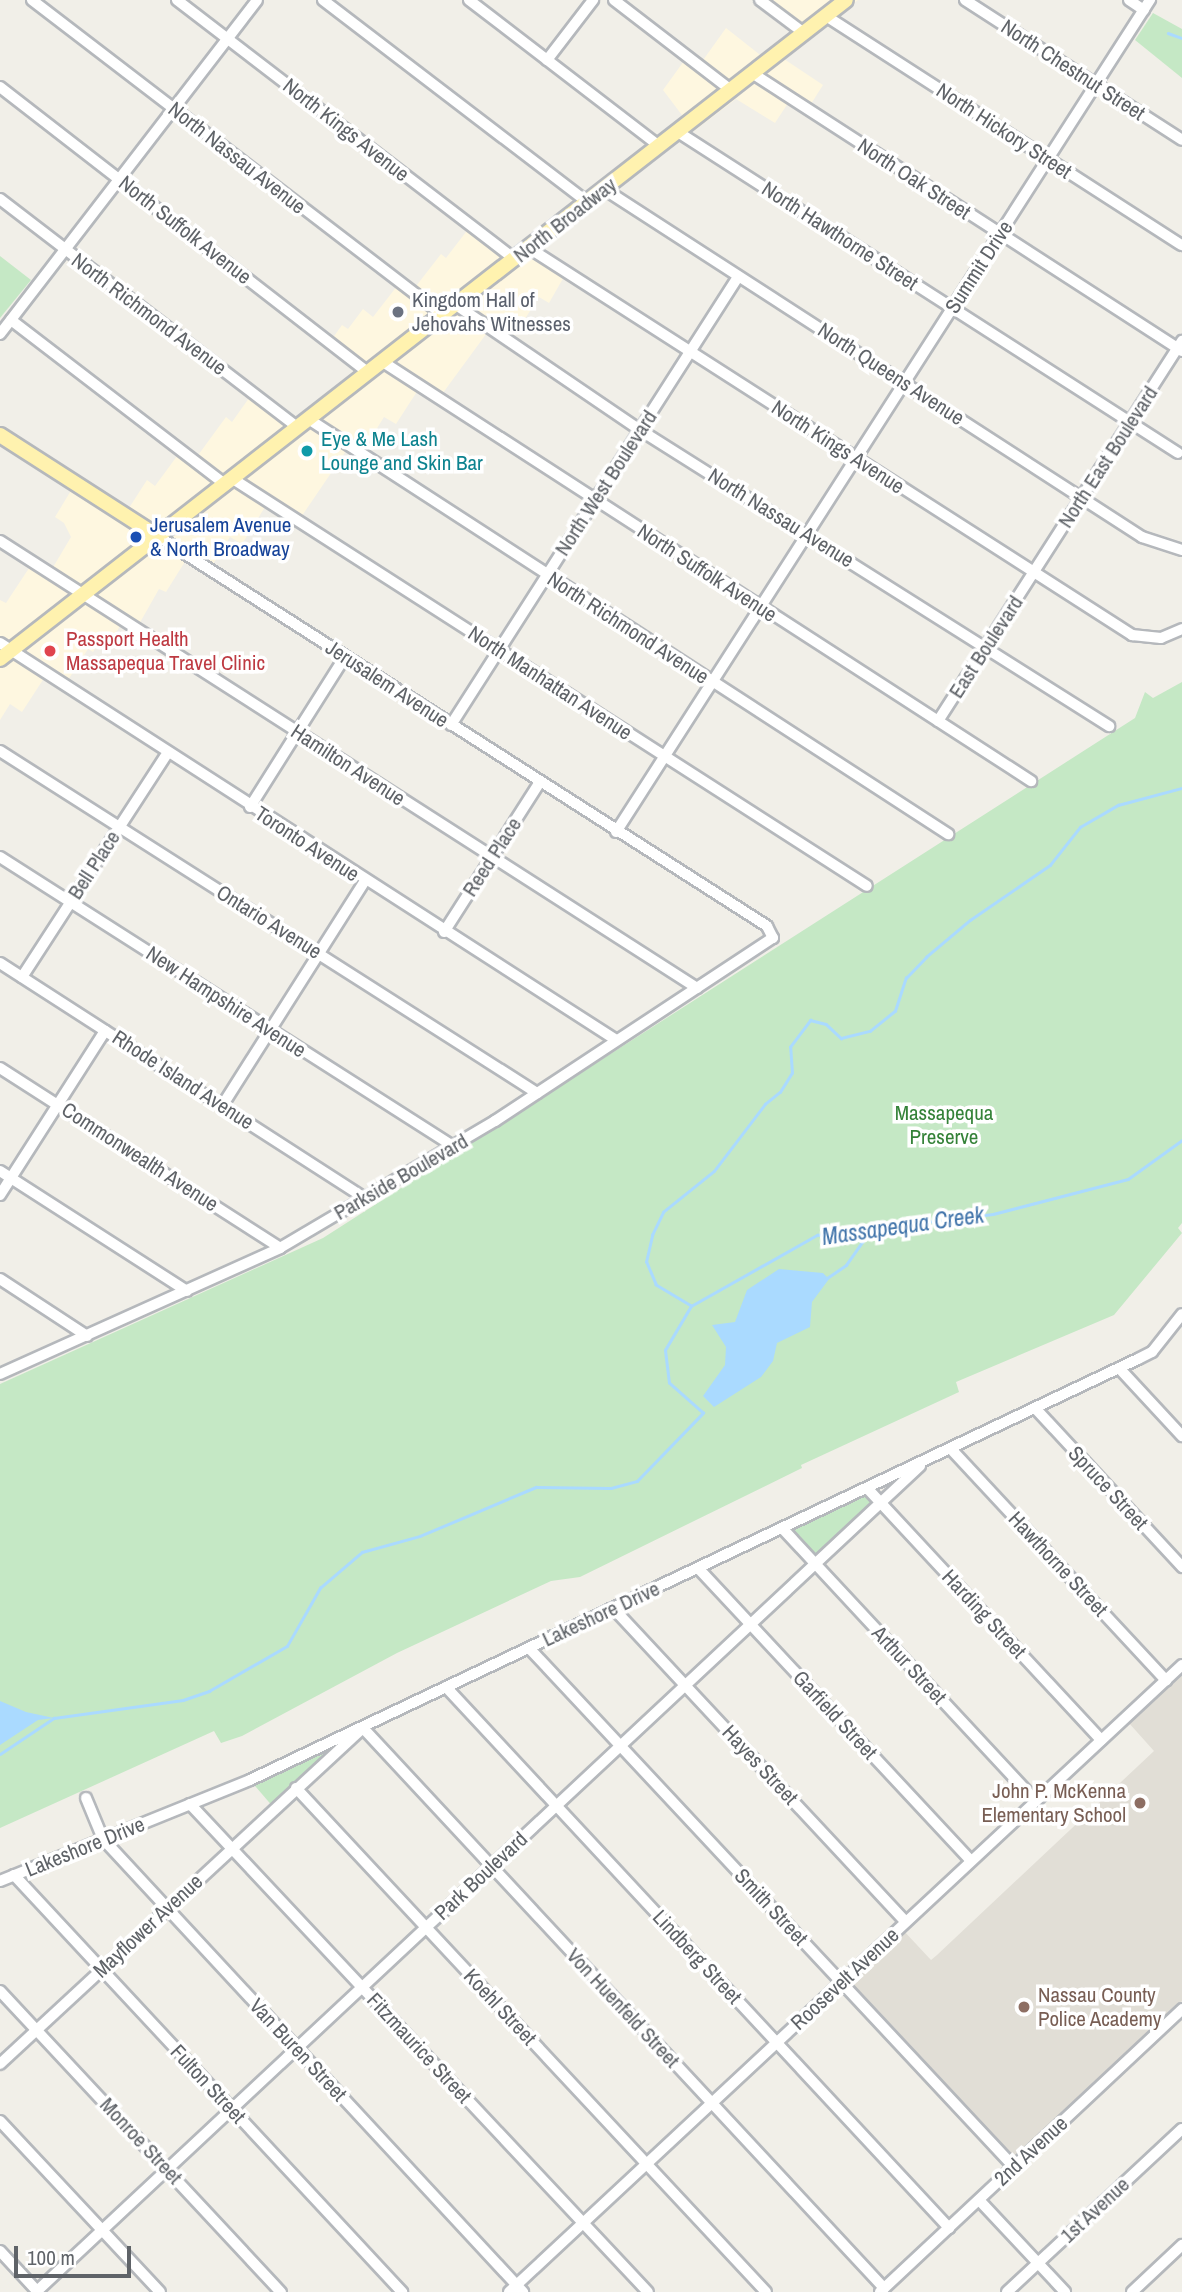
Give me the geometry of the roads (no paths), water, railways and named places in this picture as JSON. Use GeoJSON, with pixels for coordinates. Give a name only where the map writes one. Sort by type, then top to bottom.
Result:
{"type":"FeatureCollection","features":[{"type":"Feature","properties":{"kind":"main road","name":"North Broadway"},"geometry":{"type":"LineString","coordinates":[[4,651],[85,595],[846,0]]}},
{"type":"Feature","properties":{"kind":"main road","name":"Jerusalem Avenue"},"geometry":{"type":"LineString","coordinates":[[0,435],[159,537]]}},
{"type":"Feature","properties":{"kind":"street","name":"North Nassau Avenue"},"geometry":{"type":"LineString","coordinates":[[32,0],[443,316]]}},
{"type":"Feature","properties":{"kind":"street","name":"North Kings Avenue"},"geometry":{"type":"LineString","coordinates":[[177,0],[514,260]]}},
{"type":"Feature","properties":{"kind":"street"},"geometry":{"type":"LineString","coordinates":[[0,334],[257,0]]}},
{"type":"Feature","properties":{"kind":"street"},"geometry":{"type":"LineString","coordinates":[[323,0],[587,202]]}},
{"type":"Feature","properties":{"kind":"street"},"geometry":{"type":"LineString","coordinates":[[469,0],[659,146]]}},
{"type":"Feature","properties":{"kind":"street"},"geometry":{"type":"LineString","coordinates":[[547,60],[593,0]]}},
{"type":"Feature","properties":{"kind":"street"},"geometry":{"type":"LineString","coordinates":[[614,0],[731,90]]}},
{"type":"Feature","properties":{"kind":"street"},"geometry":{"type":"LineString","coordinates":[[760,0],[804,33]]}},
{"type":"Feature","properties":{"kind":"street","name":"North Chestnut Street"},"geometry":{"type":"LineString","coordinates":[[965,0],[1182,140]]}},
{"type":"Feature","properties":{"kind":"street"},"geometry":{"type":"LineString","coordinates":[[1129,0],[1147,5]]}},
{"type":"Feature","properties":{"kind":"street","name":"Summit Drive"},"geometry":{"type":"LineString","coordinates":[[616,832],[1147,5]]}},
{"type":"Feature","properties":{"kind":"street","name":"North Hickory Street"},"geometry":{"type":"LineString","coordinates":[[826,16],[1182,245]]}},
{"type":"Feature","properties":{"kind":"street","name":"North Oak Street"},"geometry":{"type":"LineString","coordinates":[[752,73],[1000,234],[1181,347]]}},
{"type":"Feature","properties":{"kind":"street","name":"North Suffolk Avenue"},"geometry":{"type":"LineString","coordinates":[[0,88],[369,373]]}},
{"type":"Feature","properties":{"kind":"street","name":"North Hawthorne Street"},"geometry":{"type":"LineString","coordinates":[[678,131],[1178,453]]}},
{"type":"Feature","properties":{"kind":"street","name":"North Queens Avenue"},"geometry":{"type":"LineString","coordinates":[[604,190],[1142,537],[1182,550]]}},
{"type":"Feature","properties":{"kind":"street","name":"North Richmond Avenue"},"geometry":{"type":"LineString","coordinates":[[0,199],[65,250],[304,424],[547,576],[948,834]]}},
{"type":"Feature","properties":{"kind":"street","name":"North Kings Avenue"},"geometry":{"type":"LineString","coordinates":[[529,248],[1132,635],[1149,640],[1182,629]]}},
{"type":"Feature","properties":{"kind":"street","name":"North West Boulevard"},"geometry":{"type":"LineString","coordinates":[[451,725],[738,277]]}},
{"type":"Feature","properties":{"kind":"street","name":"North Nassau Avenue"},"geometry":{"type":"LineString","coordinates":[[456,305],[640,430],[1109,726]]}},
{"type":"Feature","properties":{"kind":"street","name":"North Manhattan Avenue"},"geometry":{"type":"LineString","coordinates":[[11,320],[230,482],[499,650],[867,886]]}},
{"type":"Feature","properties":{"kind":"street","name":"North East Boulevard"},"geometry":{"type":"LineString","coordinates":[[1034,572],[1181,347]]}},
{"type":"Feature","properties":{"kind":"street","name":"North Suffolk Avenue"},"geometry":{"type":"LineString","coordinates":[[383,362],[594,501],[1031,781]]}},
{"type":"Feature","properties":{"kind":"street","name":"Jerusalem Avenue"},"geometry":{"type":"LineString","coordinates":[[159,537],[773,934]]}},
{"type":"Feature","properties":{"kind":"street","name":"Hamilton Avenue"},"geometry":{"type":"LineString","coordinates":[[0,541],[697,988]]}},
{"type":"Feature","properties":{"kind":"street","name":"East Boulevard"},"geometry":{"type":"LineString","coordinates":[[938,721],[1034,572]]}},
{"type":"Feature","properties":{"kind":"street","name":"Toronto Avenue"},"geometry":{"type":"LineString","coordinates":[[4,651],[616,1040]]}},
{"type":"Feature","properties":{"kind":"street"},"geometry":{"type":"LineString","coordinates":[[250,807],[345,657]]}},
{"type":"Feature","properties":{"kind":"street","name":"Ontario Avenue"},"geometry":{"type":"LineString","coordinates":[[0,751],[537,1093]]}},
{"type":"Feature","properties":{"kind":"street","name":"Bell Place"},"geometry":{"type":"LineString","coordinates":[[22,977],[167,754]]}},
{"type":"Feature","properties":{"kind":"street","name":"Reed Place"},"geometry":{"type":"LineString","coordinates":[[444,932],[540,782]]}},
{"type":"Feature","properties":{"kind":"street","name":"New Hampshire Avenue"},"geometry":{"type":"LineString","coordinates":[[0,857],[453,1146]]}},
{"type":"Feature","properties":{"kind":"street"},"geometry":{"type":"LineString","coordinates":[[222,1106],[365,881]]}},
{"type":"Feature","properties":{"kind":"street","name":"Parkside Boulevard"},"geometry":{"type":"LineString","coordinates":[[0,1374],[280,1248],[537,1093],[767,945],[773,934]]}},
{"type":"Feature","properties":{"kind":"street","name":"Rhode Island Avenue"},"geometry":{"type":"LineString","coordinates":[[0,963],[365,1198]]}},
{"type":"Feature","properties":{"kind":"street"},"geometry":{"type":"LineString","coordinates":[[0,1195],[105,1031]]}},
{"type":"Feature","properties":{"kind":"street","name":"Commonwealth Avenue"},"geometry":{"type":"LineString","coordinates":[[0,1068],[280,1248]]}},
{"type":"Feature","properties":{"kind":"street"},"geometry":{"type":"LineString","coordinates":[[0,1171],[187,1291]]}},
{"type":"Feature","properties":{"kind":"street"},"geometry":{"type":"LineString","coordinates":[[0,1279],[88,1336]]}},
{"type":"Feature","properties":{"kind":"street","name":"Lakeshore Drive"},"geometry":{"type":"LineString","coordinates":[[0,1881],[190,1804],[363,1728],[951,1449],[1152,1352],[1182,1314]]}},
{"type":"Feature","properties":{"kind":"street"},"geometry":{"type":"LineString","coordinates":[[1119,1368],[1182,1436]]}},
{"type":"Feature","properties":{"kind":"street","name":"Spruce Street"},"geometry":{"type":"LineString","coordinates":[[1035,1408],[1182,1567]]}},
{"type":"Feature","properties":{"kind":"street","name":"Hawthorne Street"},"geometry":{"type":"LineString","coordinates":[[951,1449],[1166,1680]]}},
{"type":"Feature","properties":{"kind":"street","name":"Park Boulevard"},"geometry":{"type":"LineString","coordinates":[[37,2292],[927,1460]]}},
{"type":"Feature","properties":{"kind":"street","name":"Harding Street"},"geometry":{"type":"LineString","coordinates":[[867,1488],[1101,1740]]}},
{"type":"Feature","properties":{"kind":"street","name":"Arthur Street"},"geometry":{"type":"LineString","coordinates":[[783,1529],[1036,1801]]}},
{"type":"Feature","properties":{"kind":"street","name":"Garfield Street"},"geometry":{"type":"LineString","coordinates":[[698,1568],[971,1861]]}},
{"type":"Feature","properties":{"kind":"street","name":"Hayes Street"},"geometry":{"type":"LineString","coordinates":[[613,1608],[906,1922]]}},
{"type":"Feature","properties":{"kind":"street","name":"Smith Street"},"geometry":{"type":"LineString","coordinates":[[529,1648],[1014,2167]]}},
{"type":"Feature","properties":{"kind":"street","name":"Roosevelt Avenue"},"geometry":{"type":"LineString","coordinates":[[516,2290],[583,2223],[1182,1665]]}},
{"type":"Feature","properties":{"kind":"street","name":"Lindberg Street"},"geometry":{"type":"LineString","coordinates":[[446,1687],[949,2228]]}},
{"type":"Feature","properties":{"kind":"street"},"geometry":{"type":"LineString","coordinates":[[296,1788],[363,1728]]}},
{"type":"Feature","properties":{"kind":"street","name":"Von Huenfeld Street"},"geometry":{"type":"LineString","coordinates":[[363,1728],[882,2290]]}},
{"type":"Feature","properties":{"kind":"street","name":"Mayflower Avenue"},"geometry":{"type":"LineString","coordinates":[[0,2064],[296,1788]]}},
{"type":"Feature","properties":{"kind":"street","name":"Koehl Street"},"geometry":{"type":"LineString","coordinates":[[296,1788],[766,2292]]}},
{"type":"Feature","properties":{"kind":"street","name":"Van Buren Street"},"geometry":{"type":"LineString","coordinates":[[86,1798],[103,1839],[516,2290]]}},
{"type":"Feature","properties":{"kind":"street","name":"Fitzmaurice Street"},"geometry":{"type":"LineString","coordinates":[[190,1804],[648,2292]]}},
{"type":"Feature","properties":{"kind":"street","name":"Fulton Street"},"geometry":{"type":"LineString","coordinates":[[14,1875],[402,2292]]}},
{"type":"Feature","properties":{"kind":"street","name":"Monroe Street"},"geometry":{"type":"LineString","coordinates":[[0,1991],[281,2292]]}},
{"type":"Feature","properties":{"kind":"street","name":"2nd Avenue"},"geometry":{"type":"LineString","coordinates":[[882,2290],[1182,2009]]}},
{"type":"Feature","properties":{"kind":"street"},"geometry":{"type":"LineString","coordinates":[[0,2121],[160,2292]]}},
{"type":"Feature","properties":{"kind":"street","name":"1st Avenue"},"geometry":{"type":"LineString","coordinates":[[1007,2292],[1182,2129]]}},
{"type":"Feature","properties":{"kind":"street"},"geometry":{"type":"LineString","coordinates":[[979,2200],[1065,2292]]}},
{"type":"Feature","properties":{"kind":"street"},"geometry":{"type":"LineString","coordinates":[[1132,2292],[1182,2245]]}},
{"type":"Feature","properties":{"kind":"street"},"geometry":{"type":"LineString","coordinates":[[0,2251],[37,2292]]}},
{"type":"Feature","properties":{"kind":"water"},"geometry":{"type":"Polygon","coordinates":[[[779,1269],[823,1273],[829,1279],[812,1302],[810,1327],[777,1343],[773,1361],[761,1377],[714,1407],[703,1396],[725,1365],[726,1347],[712,1325],[735,1322],[747,1290],[779,1269]]]}},
{"type":"Feature","properties":{"kind":"water"},"geometry":{"type":"Polygon","coordinates":[[[0,1701],[26,1712],[54,1718],[38,1720],[0,1745],[0,1701]]]}},
{"type":"Feature","properties":{"kind":"waterway"},"geometry":{"type":"LineString","coordinates":[[1168,33],[1182,38]]}},
{"type":"Feature","properties":{"kind":"waterway"},"geometry":{"type":"LineString","coordinates":[[691,1306],[656,1285],[646,1262],[652,1235],[663,1212],[714,1171],[765,1104],[780,1092],[792,1073],[790,1047],[810,1020],[826,1024],[841,1038],[870,1031],[895,1011],[906,978],[926,957],[970,920],[1050,865],[1080,827],[1118,805],[1182,788]]}},
{"type":"Feature","properties":{"kind":"waterway","name":"Massapequa Creek"},"geometry":{"type":"LineString","coordinates":[[0,1754],[54,1718],[183,1700],[209,1691],[287,1646],[320,1588],[362,1552],[420,1536],[536,1487],[611,1488],[637,1481],[703,1413],[669,1383],[665,1350],[691,1306],[817,1235],[993,1214],[1128,1179],[1182,1140]]}},
{"type":"Feature","properties":{"kind":"waterway"},"geometry":{"type":"LineString","coordinates":[[827,1278],[846,1265],[862,1242],[882,1226]]}},
{"type":"Feature","properties":{"kind":"place","name":"Kingdom Hall of Jehovahs Witnesses"},"geometry":{"type":"Point","coordinates":[398,312]}},
{"type":"Feature","properties":{"kind":"place","name":"Eye & Me Lash Lounge and Skin Bar"},"geometry":{"type":"Point","coordinates":[307,451]}},
{"type":"Feature","properties":{"kind":"place","name":"Jerusalem Avenue & North Broadway"},"geometry":{"type":"Point","coordinates":[136,537]}},
{"type":"Feature","properties":{"kind":"place","name":"Passport Health Massapequa Travel Clinic"},"geometry":{"type":"Point","coordinates":[50,651]}},
{"type":"Feature","properties":{"kind":"place","name":"John P. McKenna Elementary School"},"geometry":{"type":"Point","coordinates":[1140,1803]}},
{"type":"Feature","properties":{"kind":"place","name":"Nassau County Police Academy"},"geometry":{"type":"Point","coordinates":[1024,2007]}},
{"type":"Feature","properties":{"kind":"park label","name":"Massapequa Preserve"},"geometry":{"type":"Point","coordinates":[944,1125]}}]}
